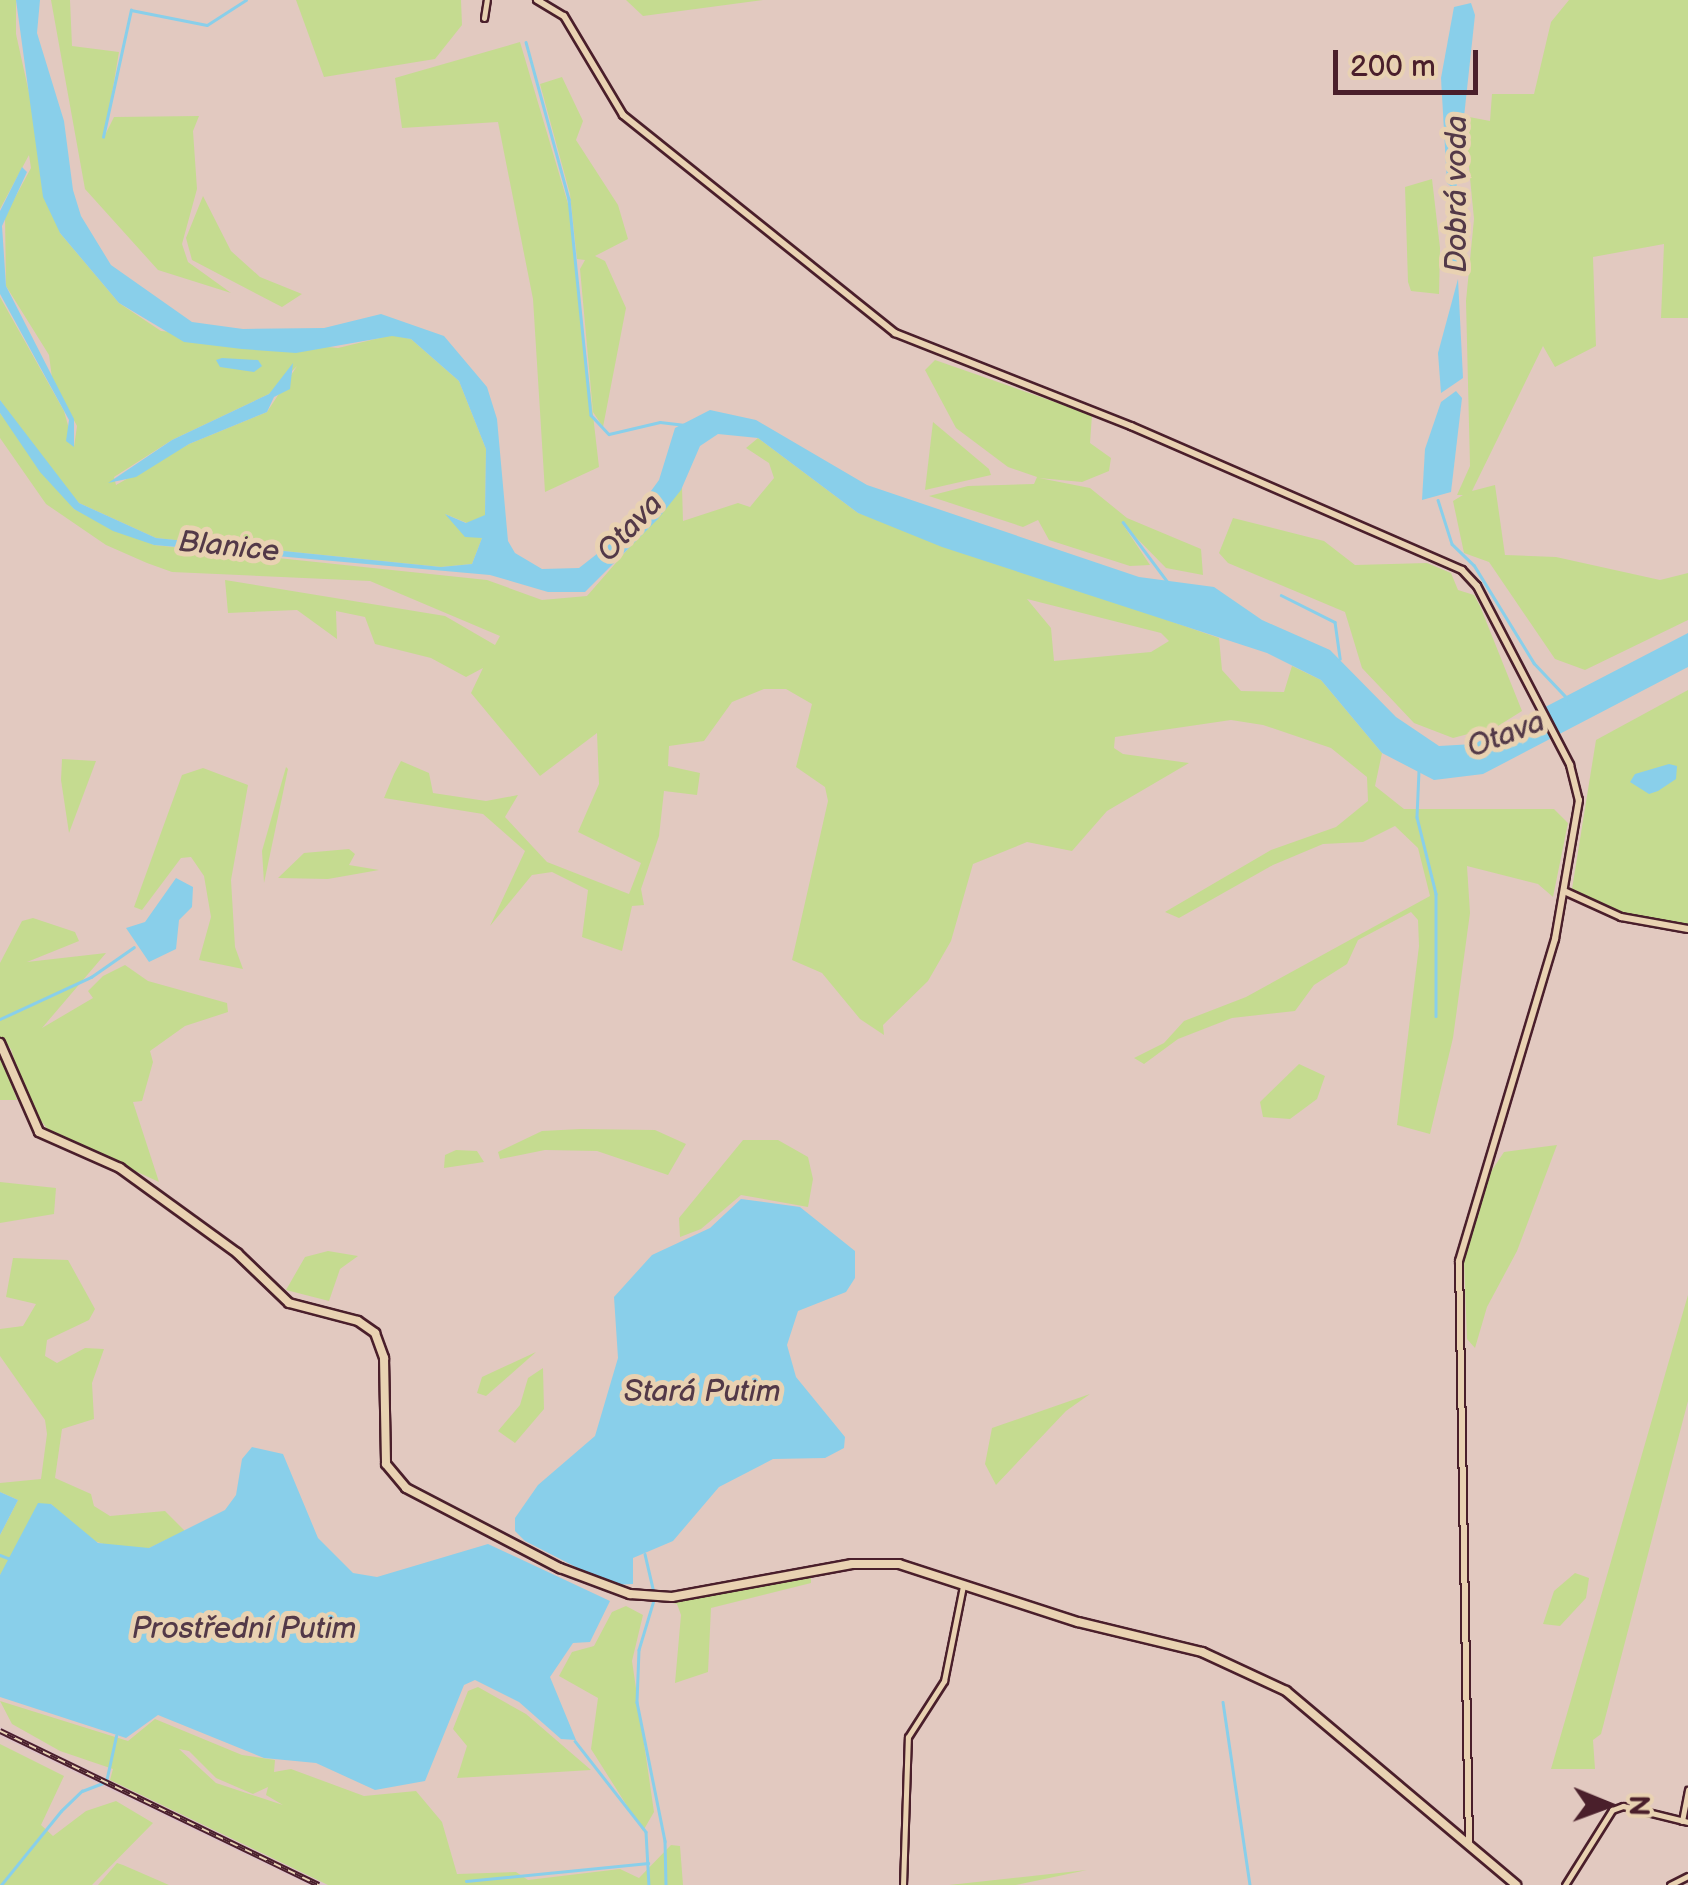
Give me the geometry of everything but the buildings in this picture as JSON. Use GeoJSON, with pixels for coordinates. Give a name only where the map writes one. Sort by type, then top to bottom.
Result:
{"type":"FeatureCollection","features":[{"type":"Feature","properties":{"kind":"main road"},"geometry":{"type":"LineString","coordinates":[[0,1043],[39,1132],[120,1168],[237,1253],[289,1303],[358,1321],[375,1333],[384,1358],[386,1464],[406,1488],[560,1568],[630,1594],[672,1597],[867,1563],[910,1565],[1078,1622],[1160,1638],[1257,1673],[1374,1762],[1457,1839],[1516,1885]]}},
{"type":"Feature","properties":{"kind":"street"},"geometry":{"type":"LineString","coordinates":[[484,18],[487,0]]}},
{"type":"Feature","properties":{"kind":"street"},"geometry":{"type":"LineString","coordinates":[[537,0],[564,16],[622,115],[895,333],[1457,567],[1478,586],[1562,749],[1579,800],[1564,890],[1459,1262],[1468,1848]]}},
{"type":"Feature","properties":{"kind":"street"},"geometry":{"type":"LineString","coordinates":[[1564,890],[1621,916],[1688,930]]}},
{"type":"Feature","properties":{"kind":"street"},"geometry":{"type":"LineString","coordinates":[[903,1885],[908,1737],[944,1681],[964,1584]]}},
{"type":"Feature","properties":{"kind":"street"},"geometry":{"type":"LineString","coordinates":[[1564,1885],[1612,1810],[1623,1806],[1685,1821],[1688,1790]]}},
{"type":"Feature","properties":{"kind":"street"},"geometry":{"type":"LineString","coordinates":[[1457,1839],[1468,1831]]}},
{"type":"Feature","properties":{"kind":"street"},"geometry":{"type":"LineString","coordinates":[[1670,1885],[1688,1876]]}},
{"type":"Feature","properties":{"kind":"shaded area"},"geometry":{"type":"Polygon","coordinates":[[[0,1727],[328,1885],[309,1885],[99,1784],[0,1736],[0,1727]]]}},
{"type":"Feature","properties":{"kind":"green space"},"geometry":{"type":"Polygon","coordinates":[[[0,0],[16,0],[16,34],[60,233],[119,303],[161,331],[338,348],[392,335],[411,339],[459,381],[486,449],[485,516],[467,523],[445,514],[482,538],[472,564],[441,567],[156,538],[79,503],[45,467],[0,400],[0,297],[64,411],[74,447],[77,426],[52,378],[49,355],[6,286],[5,216],[31,168],[29,155],[0,209],[0,0]],[[297,366],[269,394],[172,440],[114,477],[116,485],[189,444],[267,412],[297,366]]]}},
{"type":"Feature","properties":{"kind":"green space"},"geometry":{"type":"Polygon","coordinates":[[[51,0],[70,0],[72,46],[119,52],[105,135],[114,117],[199,116],[193,131],[197,189],[182,244],[188,262],[231,293],[158,270],[85,189],[51,0]]]}},
{"type":"Feature","properties":{"kind":"green space"},"geometry":{"type":"Polygon","coordinates":[[[296,0],[461,0],[462,25],[435,59],[324,77],[296,0]]]}},
{"type":"Feature","properties":{"kind":"green space"},"geometry":{"type":"Polygon","coordinates":[[[626,0],[763,0],[643,16],[626,0]]]}},
{"type":"Feature","properties":{"kind":"green space"},"geometry":{"type":"Polygon","coordinates":[[[1569,0],[1688,0],[1688,318],[1661,318],[1664,244],[1593,257],[1596,346],[1555,367],[1543,346],[1472,491],[1495,485],[1505,555],[1556,557],[1660,580],[1688,573],[1688,620],[1585,670],[1555,659],[1489,562],[1464,553],[1453,501],[1463,495],[1457,495],[1470,466],[1466,301],[1474,219],[1464,116],[1490,121],[1492,94],[1534,94],[1551,22],[1569,0]]]}},
{"type":"Feature","properties":{"kind":"green space"},"geometry":{"type":"Polygon","coordinates":[[[520,42],[569,207],[599,467],[545,492],[533,299],[498,122],[402,128],[395,78],[520,42]]]}},
{"type":"Feature","properties":{"kind":"green space"},"geometry":{"type":"Polygon","coordinates":[[[562,77],[583,121],[576,140],[618,205],[628,239],[595,256],[605,261],[626,308],[603,427],[593,412],[580,269],[585,260],[577,259],[570,194],[540,84],[562,77]]]}},
{"type":"Feature","properties":{"kind":"green space"},"geometry":{"type":"Polygon","coordinates":[[[1432,179],[1440,248],[1439,294],[1411,291],[1408,282],[1405,187],[1432,179]]]}},
{"type":"Feature","properties":{"kind":"green space"},"geometry":{"type":"Polygon","coordinates":[[[203,196],[231,251],[260,277],[302,294],[282,307],[192,260],[186,238],[203,196]]]}},
{"type":"Feature","properties":{"kind":"green space"},"geometry":{"type":"Polygon","coordinates":[[[935,360],[1092,415],[1090,443],[1111,458],[1109,471],[1082,482],[1039,478],[1090,488],[1127,518],[1201,549],[1203,575],[1166,568],[1122,523],[1150,565],[1130,566],[1049,540],[1038,520],[1023,527],[929,496],[968,486],[1034,484],[1037,477],[1008,467],[956,428],[925,370],[935,360]]]}},
{"type":"Feature","properties":{"kind":"green space"},"geometry":{"type":"Polygon","coordinates":[[[0,413],[74,509],[154,545],[487,580],[542,600],[587,596],[682,487],[683,521],[738,503],[750,507],[774,478],[769,463],[746,448],[758,438],[858,513],[1219,638],[1222,670],[1241,691],[1284,692],[1292,666],[1321,680],[1382,753],[1375,786],[1404,809],[1554,809],[1568,823],[1553,897],[1538,884],[1467,866],[1470,913],[1453,1038],[1430,1134],[1397,1125],[1419,946],[1418,920],[1411,912],[1358,940],[1347,964],[1314,985],[1295,1011],[1232,1018],[1178,1039],[1144,1064],[1134,1058],[1164,1043],[1184,1021],[1246,997],[1430,896],[1418,848],[1395,826],[1363,842],[1323,844],[1273,865],[1179,918],[1165,912],[1271,850],[1336,827],[1368,801],[1367,777],[1331,748],[1263,725],[1231,720],[1115,737],[1114,748],[1123,754],[1189,763],[1107,811],[1072,851],[1027,842],[973,864],[951,941],[928,981],[883,1025],[884,1035],[860,1019],[822,973],[792,960],[828,801],[825,787],[796,767],[812,704],[786,689],[764,689],[732,702],[704,741],[669,746],[668,766],[700,773],[697,795],[664,791],[659,836],[641,889],[644,905],[632,906],[622,951],[582,937],[588,890],[552,872],[532,875],[490,926],[525,851],[483,814],[384,798],[401,761],[429,773],[433,793],[486,801],[518,795],[505,817],[547,862],[629,894],[641,863],[578,832],[599,784],[597,733],[540,776],[471,693],[483,668],[466,677],[431,658],[375,644],[365,617],[336,611],[337,639],[297,610],[228,613],[225,580],[445,616],[495,645],[500,636],[370,581],[172,572],[147,563],[106,545],[46,504],[0,438],[0,413]],[[1027,599],[1051,628],[1054,661],[1151,652],[1169,641],[1161,633],[1027,599]]]}},
{"type":"Feature","properties":{"kind":"green space"},"geometry":{"type":"Polygon","coordinates":[[[933,422],[989,469],[991,475],[925,490],[933,422]]]}},
{"type":"Feature","properties":{"kind":"green space"},"geometry":{"type":"Polygon","coordinates":[[[1233,518],[1324,541],[1355,565],[1427,563],[1451,573],[1458,590],[1474,595],[1480,606],[1522,711],[1498,726],[1453,738],[1414,723],[1362,668],[1345,612],[1228,563],[1219,553],[1233,518]]]}},
{"type":"Feature","properties":{"kind":"green space"},"geometry":{"type":"Polygon","coordinates":[[[1688,690],[1688,925],[1623,913],[1572,889],[1596,740],[1688,690]]]}},
{"type":"Feature","properties":{"kind":"green space"},"geometry":{"type":"Polygon","coordinates":[[[62,759],[96,761],[69,833],[61,780],[62,759]]]}},
{"type":"Feature","properties":{"kind":"green space"},"geometry":{"type":"Polygon","coordinates":[[[203,768],[248,785],[231,880],[235,947],[243,969],[199,960],[211,917],[204,876],[191,857],[181,858],[142,910],[134,907],[182,775],[203,768]]]}},
{"type":"Feature","properties":{"kind":"green space"},"geometry":{"type":"Polygon","coordinates":[[[288,769],[264,883],[262,851],[288,769]]]}},
{"type":"Feature","properties":{"kind":"green space"},"geometry":{"type":"Polygon","coordinates":[[[349,849],[355,854],[349,865],[379,870],[328,879],[278,878],[304,853],[349,849]]]}},
{"type":"Feature","properties":{"kind":"green space"},"geometry":{"type":"Polygon","coordinates":[[[33,918],[75,932],[79,941],[27,962],[106,953],[42,1028],[93,998],[88,991],[103,976],[125,965],[148,981],[227,1003],[228,1012],[185,1026],[150,1051],[153,1062],[142,1101],[133,1102],[159,1182],[49,1131],[28,1104],[11,1049],[0,1037],[0,963],[22,921],[33,918]]]}},
{"type":"Feature","properties":{"kind":"green space"},"geometry":{"type":"Polygon","coordinates":[[[0,1056],[8,1075],[17,1100],[0,1100],[0,1056]]]}},
{"type":"Feature","properties":{"kind":"green space"},"geometry":{"type":"Polygon","coordinates":[[[1299,1064],[1325,1076],[1317,1099],[1290,1119],[1263,1117],[1260,1102],[1299,1064]]]}},
{"type":"Feature","properties":{"kind":"green space"},"geometry":{"type":"Polygon","coordinates":[[[655,1130],[686,1144],[668,1175],[597,1151],[545,1150],[500,1159],[498,1152],[542,1131],[655,1130]]]}},
{"type":"Feature","properties":{"kind":"green space"},"geometry":{"type":"Polygon","coordinates":[[[743,1140],[778,1140],[808,1157],[813,1179],[808,1207],[741,1195],[701,1229],[680,1237],[679,1218],[743,1140]]]}},
{"type":"Feature","properties":{"kind":"green space"},"geometry":{"type":"Polygon","coordinates":[[[1557,1145],[1517,1251],[1487,1307],[1475,1348],[1467,1339],[1464,1260],[1488,1176],[1504,1152],[1557,1145]]]}},
{"type":"Feature","properties":{"kind":"green space"},"geometry":{"type":"Polygon","coordinates":[[[456,1150],[477,1151],[484,1162],[444,1168],[445,1155],[456,1150]]]}},
{"type":"Feature","properties":{"kind":"green space"},"geometry":{"type":"Polygon","coordinates":[[[0,1182],[56,1188],[54,1214],[0,1223],[0,1182]]]}},
{"type":"Feature","properties":{"kind":"green space"},"geometry":{"type":"Polygon","coordinates":[[[328,1251],[358,1256],[340,1269],[329,1301],[286,1290],[305,1257],[328,1251]]]}},
{"type":"Feature","properties":{"kind":"green space"},"geometry":{"type":"Polygon","coordinates":[[[13,1258],[68,1260],[95,1309],[89,1320],[47,1340],[45,1356],[57,1363],[85,1348],[104,1349],[92,1383],[94,1419],[62,1429],[55,1478],[91,1494],[94,1506],[110,1516],[165,1511],[185,1531],[149,1548],[122,1550],[88,1539],[51,1504],[0,1575],[0,1535],[18,1500],[0,1492],[0,1483],[41,1479],[47,1434],[45,1420],[0,1356],[0,1329],[23,1326],[36,1304],[6,1297],[13,1258]]]}},
{"type":"Feature","properties":{"kind":"green space"},"geometry":{"type":"Polygon","coordinates":[[[1688,1295],[1688,1401],[1601,1734],[1593,1740],[1595,1769],[1551,1769],[1688,1295]]]}},
{"type":"Feature","properties":{"kind":"green space"},"geometry":{"type":"Polygon","coordinates":[[[536,1352],[486,1396],[477,1393],[482,1377],[536,1352]]]}},
{"type":"Feature","properties":{"kind":"green space"},"geometry":{"type":"Polygon","coordinates":[[[543,1368],[544,1409],[515,1443],[498,1431],[520,1405],[528,1378],[543,1368]]]}},
{"type":"Feature","properties":{"kind":"green space"},"geometry":{"type":"Polygon","coordinates":[[[1090,1394],[1066,1411],[996,1485],[985,1464],[992,1428],[1090,1394]]]}},
{"type":"Feature","properties":{"kind":"green space"},"geometry":{"type":"Polygon","coordinates":[[[1575,1573],[1589,1578],[1586,1598],[1560,1626],[1543,1624],[1554,1591],[1575,1573]]]}},
{"type":"Feature","properties":{"kind":"green space"},"geometry":{"type":"Polygon","coordinates":[[[811,1576],[811,1583],[711,1608],[708,1672],[675,1683],[681,1615],[677,1604],[667,1602],[811,1576]]]}},
{"type":"Feature","properties":{"kind":"green space"},"geometry":{"type":"Polygon","coordinates":[[[626,1606],[643,1615],[632,1661],[654,1812],[643,1831],[591,1749],[598,1698],[559,1676],[572,1652],[594,1646],[612,1612],[626,1606]]]}},
{"type":"Feature","properties":{"kind":"green space"},"geometry":{"type":"Polygon","coordinates":[[[478,1687],[526,1714],[591,1770],[457,1778],[467,1746],[453,1729],[468,1691],[478,1687]]]}},
{"type":"Feature","properties":{"kind":"green space"},"geometry":{"type":"Polygon","coordinates":[[[0,1701],[128,1741],[155,1719],[242,1755],[275,1760],[274,1772],[291,1769],[364,1796],[416,1791],[442,1822],[457,1874],[516,1872],[528,1880],[620,1869],[639,1878],[671,1845],[680,1846],[683,1885],[328,1885],[110,1780],[113,1769],[60,1751],[12,1724],[0,1701]],[[179,1749],[216,1783],[283,1805],[266,1795],[268,1787],[253,1794],[216,1778],[189,1751],[179,1749]]]}},
{"type":"Feature","properties":{"kind":"green space"},"geometry":{"type":"Polygon","coordinates":[[[0,1744],[64,1776],[41,1825],[53,1836],[86,1811],[116,1801],[153,1823],[92,1885],[0,1885],[0,1744]]]}},
{"type":"Feature","properties":{"kind":"green space"},"geometry":{"type":"Polygon","coordinates":[[[117,1863],[123,1865],[169,1885],[98,1885],[117,1863]]]}},
{"type":"Feature","properties":{"kind":"green space"},"geometry":{"type":"Polygon","coordinates":[[[1087,1870],[1016,1885],[949,1885],[1087,1870]]]}},
{"type":"Feature","properties":{"kind":"water"},"geometry":{"type":"Polygon","coordinates":[[[16,0],[40,0],[37,33],[64,121],[73,190],[81,216],[111,265],[192,322],[243,329],[324,328],[381,314],[444,336],[487,387],[497,419],[508,541],[515,553],[542,569],[579,568],[616,539],[659,480],[675,428],[710,410],[756,420],[867,485],[1139,577],[1214,587],[1262,620],[1330,650],[1396,717],[1439,746],[1474,744],[1688,633],[1688,667],[1483,774],[1434,780],[1382,753],[1321,680],[1267,653],[942,547],[858,513],[758,438],[718,434],[700,446],[681,490],[658,519],[585,592],[548,592],[490,575],[154,545],[113,531],[74,509],[40,472],[0,413],[0,400],[79,503],[156,538],[441,567],[472,564],[482,538],[465,537],[445,514],[466,523],[485,515],[486,449],[459,381],[411,339],[392,336],[296,353],[184,342],[119,303],[60,233],[43,197],[16,0]]]}},
{"type":"Feature","properties":{"kind":"water"},"geometry":{"type":"Polygon","coordinates":[[[1471,3],[1475,15],[1456,191],[1447,183],[1441,78],[1454,7],[1471,3]]]}},
{"type":"Feature","properties":{"kind":"water"},"geometry":{"type":"Polygon","coordinates":[[[22,167],[27,172],[2,226],[6,286],[74,419],[74,447],[66,441],[69,420],[0,294],[0,211],[22,167]]]}},
{"type":"Feature","properties":{"kind":"water"},"geometry":{"type":"Polygon","coordinates":[[[1456,195],[1461,266],[1453,274],[1450,198],[1456,195]]]}},
{"type":"Feature","properties":{"kind":"water"},"geometry":{"type":"Polygon","coordinates":[[[1458,279],[1463,378],[1441,393],[1438,353],[1458,279]]]}},
{"type":"Feature","properties":{"kind":"water"},"geometry":{"type":"Polygon","coordinates":[[[216,360],[258,360],[262,366],[254,372],[220,367],[216,360]]]}},
{"type":"Feature","properties":{"kind":"water"},"geometry":{"type":"Polygon","coordinates":[[[293,363],[290,389],[274,397],[267,412],[189,444],[136,477],[108,483],[172,440],[269,394],[293,363]]]}},
{"type":"Feature","properties":{"kind":"water"},"geometry":{"type":"Polygon","coordinates":[[[1456,391],[1462,398],[1451,492],[1422,500],[1425,449],[1441,402],[1456,391]]]}},
{"type":"Feature","properties":{"kind":"water"},"geometry":{"type":"Polygon","coordinates":[[[1669,764],[1677,766],[1676,779],[1658,791],[1649,794],[1630,782],[1635,774],[1669,764]]]}},
{"type":"Feature","properties":{"kind":"water"},"geometry":{"type":"Polygon","coordinates":[[[176,878],[193,887],[192,907],[179,920],[176,949],[149,962],[126,928],[145,922],[176,878]]]}},
{"type":"Feature","properties":{"kind":"water","name":"Stará Putim"},"geometry":{"type":"Polygon","coordinates":[[[741,1199],[800,1207],[855,1251],[855,1278],[846,1292],[798,1311],[787,1345],[796,1377],[845,1437],[844,1448],[825,1458],[773,1459],[719,1487],[673,1541],[633,1558],[633,1584],[611,1585],[525,1541],[515,1531],[515,1518],[538,1485],[595,1436],[618,1358],[614,1297],[652,1255],[710,1228],[741,1199]]]}},
{"type":"Feature","properties":{"kind":"water","name":"Prostřední Putim"},"geometry":{"type":"Polygon","coordinates":[[[252,1447],[283,1454],[318,1538],[353,1573],[377,1577],[488,1544],[610,1601],[590,1642],[573,1643],[550,1677],[576,1740],[561,1739],[519,1702],[475,1680],[464,1685],[425,1781],[375,1790],[316,1763],[264,1758],[158,1715],[126,1738],[0,1697],[0,1575],[38,1503],[51,1504],[98,1543],[149,1548],[225,1510],[236,1495],[242,1459],[252,1447]]]}},
{"type":"Feature","properties":{"kind":"water"},"geometry":{"type":"Polygon","coordinates":[[[0,1492],[18,1500],[0,1535],[0,1492]]]}},
{"type":"Feature","properties":{"kind":"waterway"},"geometry":{"type":"LineString","coordinates":[[103,137],[131,10],[207,25],[246,0]]}},
{"type":"Feature","properties":{"kind":"waterway"},"geometry":{"type":"LineString","coordinates":[[526,42],[569,199],[591,415],[609,434],[660,422],[685,425]]}},
{"type":"Feature","properties":{"kind":"waterway","name":"Dobrá voda"},"geometry":{"type":"LineString","coordinates":[[1438,500],[1452,544],[1474,565],[1534,663],[1568,699]]}},
{"type":"Feature","properties":{"kind":"waterway"},"geometry":{"type":"LineString","coordinates":[[1123,522],[1167,581]]}},
{"type":"Feature","properties":{"kind":"waterway"},"geometry":{"type":"LineString","coordinates":[[1281,595],[1335,622],[1340,659]]}},
{"type":"Feature","properties":{"kind":"waterway"},"geometry":{"type":"LineString","coordinates":[[1419,771],[1417,817],[1436,894],[1436,1016]]}},
{"type":"Feature","properties":{"kind":"waterway"},"geometry":{"type":"LineString","coordinates":[[0,1019],[91,977],[134,947]]}},
{"type":"Feature","properties":{"kind":"waterway"},"geometry":{"type":"LineString","coordinates":[[645,1554],[655,1597],[639,1650],[637,1702],[665,1841],[666,1885]]}},
{"type":"Feature","properties":{"kind":"waterway"},"geometry":{"type":"LineString","coordinates":[[0,1555],[8,1558]]}},
{"type":"Feature","properties":{"kind":"waterway"},"geometry":{"type":"LineString","coordinates":[[1223,1702],[1250,1885]]}},
{"type":"Feature","properties":{"kind":"waterway"},"geometry":{"type":"LineString","coordinates":[[1,1885],[61,1811],[82,1791],[106,1782],[116,1736]]}},
{"type":"Feature","properties":{"kind":"waterway"},"geometry":{"type":"LineString","coordinates":[[575,1741],[646,1832],[649,1885]]}},
{"type":"Feature","properties":{"kind":"waterway"},"geometry":{"type":"LineString","coordinates":[[466,1881],[648,1863]]}},
{"type":"Feature","properties":{"kind":"railway"},"geometry":{"type":"LineString","coordinates":[[0,1731],[319,1885]]}},
{"type":"Feature","properties":{"kind":"water label","name":"Otava"},"geometry":{"type":"Point","coordinates":[630,528]}},
{"type":"Feature","properties":{"kind":"water label","name":"Blanice"},"geometry":{"type":"Point","coordinates":[229,547]}},
{"type":"Feature","properties":{"kind":"water label","name":"Otava"},"geometry":{"type":"Point","coordinates":[1506,735]}}]}
